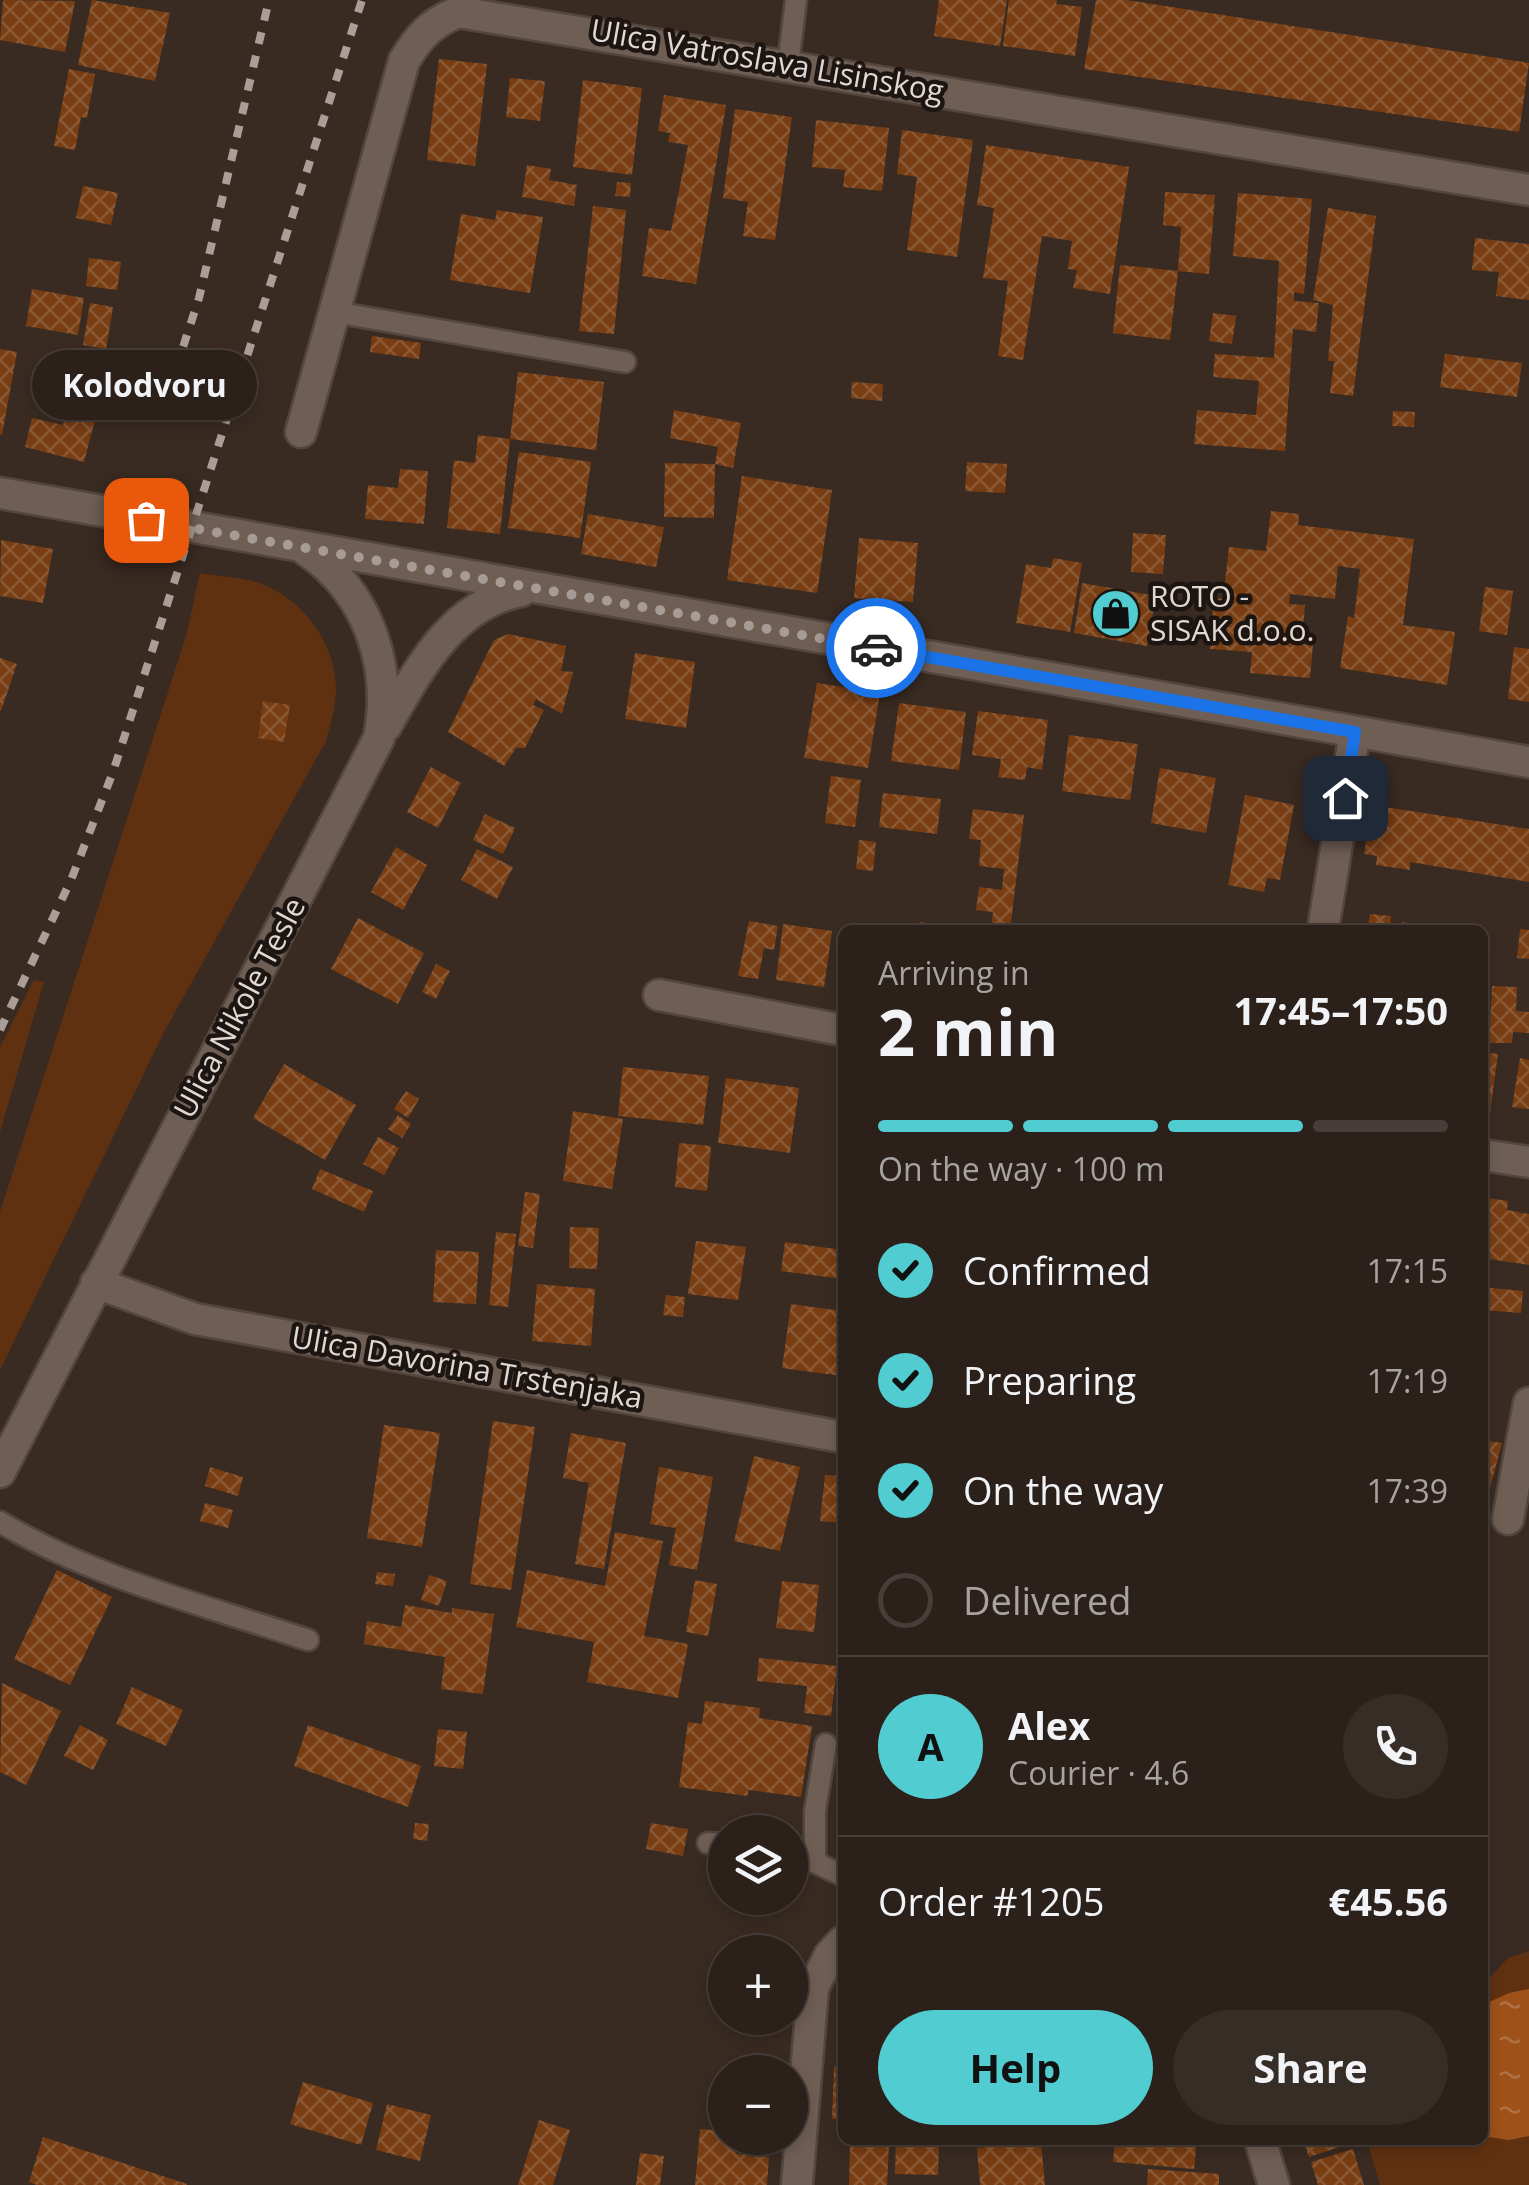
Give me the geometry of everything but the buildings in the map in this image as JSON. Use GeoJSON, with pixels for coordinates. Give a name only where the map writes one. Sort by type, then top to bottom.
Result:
{"type":"FeatureCollection","features":[{"type":"Feature","properties":{"kind":"street","name":"Ulica Vatroslava Lisinskog"},"geometry":{"type":"LineString","coordinates":[[301,432],[404,61],[420,35],[434,22],[458,12],[483,13],[1529,190]]}},
{"type":"Feature","properties":{"kind":"street"},"geometry":{"type":"LineString","coordinates":[[0,493],[1529,762]]}},
{"type":"Feature","properties":{"kind":"street","name":"Ulica Nikole Tesle"},"geometry":{"type":"LineString","coordinates":[[0,1472],[379,738],[384,689],[370,628],[354,594],[303,548]]}},
{"type":"Feature","properties":{"kind":"street"},"geometry":{"type":"LineString","coordinates":[[379,738],[409,686],[458,622],[494,596],[532,588]]}},
{"type":"Feature","properties":{"kind":"street"},"geometry":{"type":"LineString","coordinates":[[1324,925],[1355,732]]}},
{"type":"Feature","properties":{"kind":"street"},"geometry":{"type":"LineString","coordinates":[[659,995],[838,1029]]}},
{"type":"Feature","properties":{"kind":"street"},"geometry":{"type":"LineString","coordinates":[[1488,1156],[1529,1162]]}},
{"type":"Feature","properties":{"kind":"street","name":"Ulica Davorina Trstenjaka"},"geometry":{"type":"LineString","coordinates":[[96,1283],[195,1319],[838,1436]]}},
{"type":"Feature","properties":{"kind":"street"},"geometry":{"type":"LineString","coordinates":[[1508,1518],[1529,1403]]}},
{"type":"Feature","properties":{"kind":"street"},"geometry":{"type":"LineString","coordinates":[[797,2185],[813,1988],[838,1946]]}},
{"type":"Feature","properties":{"kind":"street"},"geometry":{"type":"LineString","coordinates":[[1262,2145],[1274,2185]]}},
{"type":"Feature","properties":{"kind":"lane"},"geometry":{"type":"LineString","coordinates":[[788,65],[796,0]]}},
{"type":"Feature","properties":{"kind":"lane"},"geometry":{"type":"LineString","coordinates":[[334,312],[625,362]]}},
{"type":"Feature","properties":{"kind":"lane"},"geometry":{"type":"LineString","coordinates":[[0,1522],[28,1539],[116,1577],[308,1640]]}},
{"type":"Feature","properties":{"kind":"lane"},"geometry":{"type":"LineString","coordinates":[[815,1862],[815,1811],[826,1744]]}},
{"type":"Feature","properties":{"kind":"lane"},"geometry":{"type":"LineString","coordinates":[[808,1859],[838,1873]]}},
{"type":"Feature","properties":{"kind":"shaded area"},"geometry":{"type":"Polygon","coordinates":[[[200,573],[262,584],[291,601],[314,625],[334,671],[336,694],[330,728],[164,1032],[0,1370],[0,1212],[187,633],[200,573]]]}},
{"type":"Feature","properties":{"kind":"shaded area"},"geometry":{"type":"Polygon","coordinates":[[[34,980],[44,982],[0,1132],[0,1047],[34,980]]]}},
{"type":"Feature","properties":{"kind":"shaded area"},"geometry":{"type":"Polygon","coordinates":[[[1529,1951],[1529,2185],[1380,2185],[1368,2145],[1488,2145],[1488,1980],[1508,1958],[1529,1951]]]}},
{"type":"Feature","properties":{"kind":"water"},"geometry":{"type":"Polygon","coordinates":[[[1529,1989],[1529,2136],[1509,2140],[1488,2137],[1488,2003],[1529,1989]]]}},
{"type":"Feature","properties":{"kind":"railway"},"geometry":{"type":"LineString","coordinates":[[161,415],[199,298],[269,0]]}},
{"type":"Feature","properties":{"kind":"railway"},"geometry":{"type":"LineString","coordinates":[[0,1030],[71,880],[113,772],[362,0]]}},
{"type":"Feature","properties":{"kind":"way so far"},"geometry":{"type":"LineString","coordinates":[[146,520],[876,648]]}},
{"type":"Feature","properties":{"kind":"place","name":"Kolodvoru"},"geometry":{"type":"Point","coordinates":[146,520]}},
{"type":"Feature","properties":{"kind":"place","name":"ROTO - SISAK d.o.o."},"geometry":{"type":"Point","coordinates":[1115,614]}},
{"type":"Feature","properties":{"kind":"route"},"geometry":{"type":"LineString","coordinates":[[876,648],[1355,732],[1345,798]]}}]}
